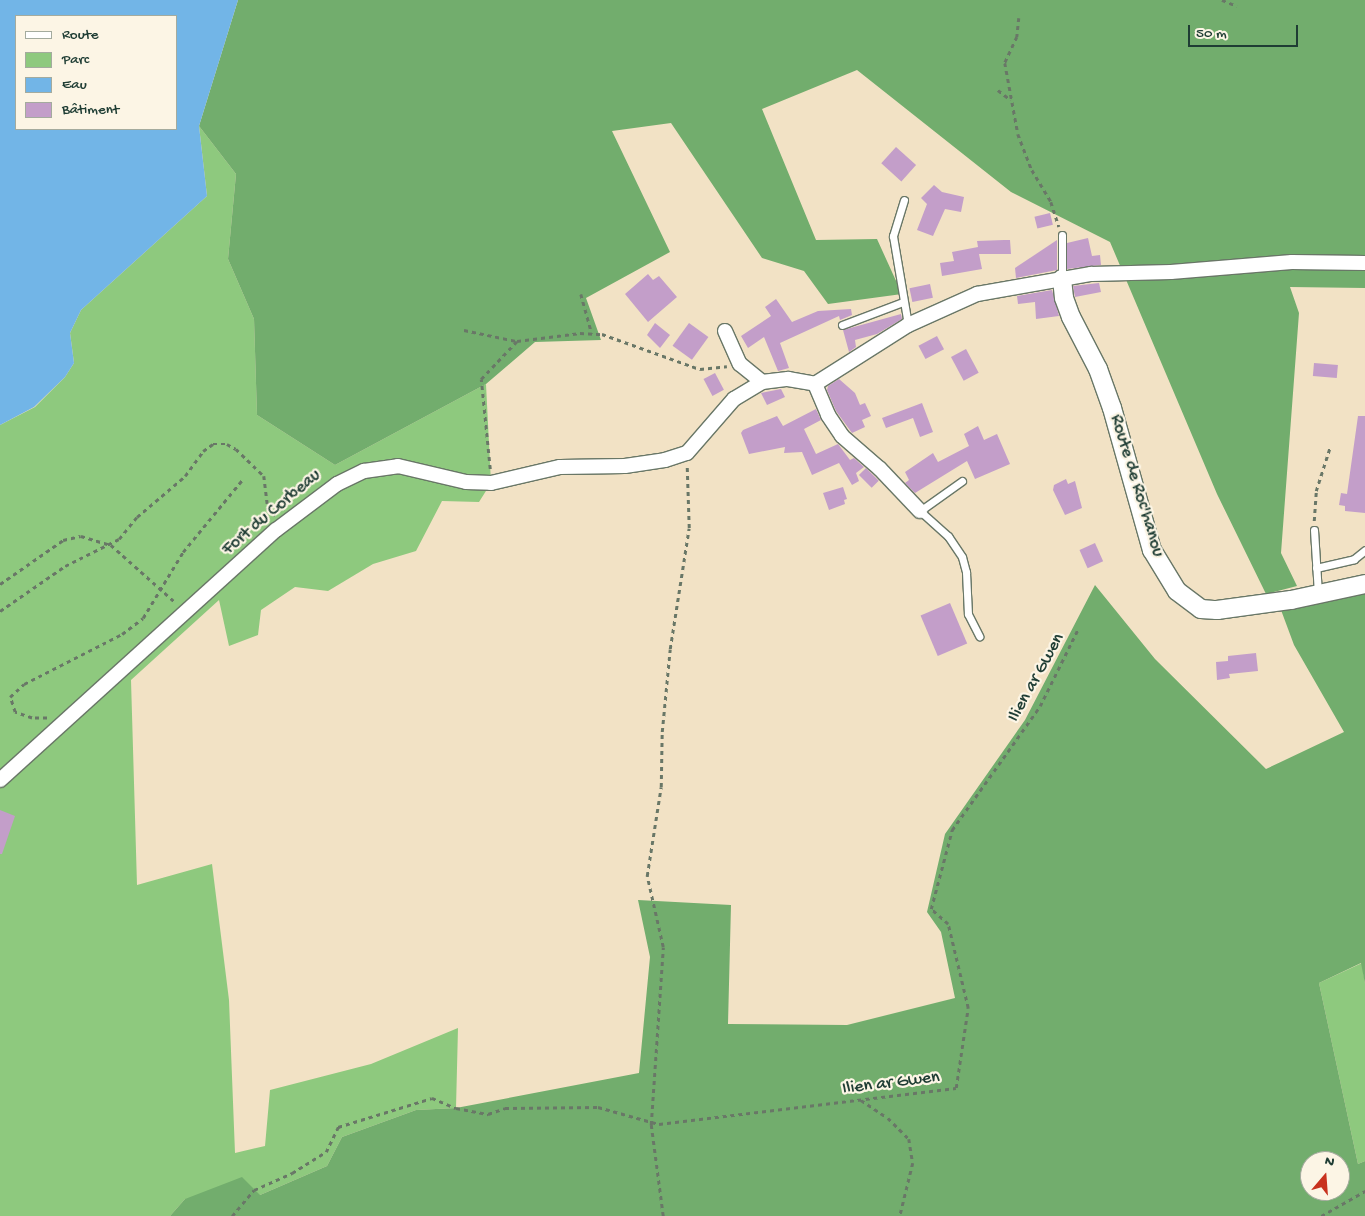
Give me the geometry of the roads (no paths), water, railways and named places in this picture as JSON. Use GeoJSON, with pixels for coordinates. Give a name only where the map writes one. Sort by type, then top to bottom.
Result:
{"type":"FeatureCollection","features":[{"type":"Feature","properties":{"kind":"street"},"geometry":{"type":"LineString","coordinates":[[725,331],[740,364],[762,382],[788,379],[815,384],[908,325],[977,294],[1090,274],[1171,272],[1292,262],[1365,263]]}},
{"type":"Feature","properties":{"kind":"street","name":"Route de Roc'hanou"},"geometry":{"type":"LineString","coordinates":[[1062,279],[1064,298],[1071,317],[1098,369],[1112,408],[1152,550],[1176,590],[1201,609],[1217,610],[1318,594],[1365,584]]}},
{"type":"Feature","properties":{"kind":"street","name":"Fort du Corbeau"},"geometry":{"type":"LineString","coordinates":[[0,780],[286,523],[337,484],[364,471],[398,466],[466,482],[491,483],[560,467],[625,466],[687,453],[734,399],[762,382]]}},
{"type":"Feature","properties":{"kind":"street"},"geometry":{"type":"LineString","coordinates":[[815,384],[828,415],[842,436],[880,468],[920,510]]}},
{"type":"Feature","properties":{"kind":"lane"},"geometry":{"type":"LineString","coordinates":[[904,200],[893,236],[908,325]]}},
{"type":"Feature","properties":{"kind":"lane"},"geometry":{"type":"LineString","coordinates":[[1062,235],[1062,279]]}},
{"type":"Feature","properties":{"kind":"lane"},"geometry":{"type":"LineString","coordinates":[[842,325],[903,302]]}},
{"type":"Feature","properties":{"kind":"lane"},"geometry":{"type":"LineString","coordinates":[[962,481],[920,510],[948,536],[962,557],[966,572],[968,614],[979,636]]}},
{"type":"Feature","properties":{"kind":"lane"},"geometry":{"type":"LineString","coordinates":[[1314,530],[1318,594]]}},
{"type":"Feature","properties":{"kind":"lane"},"geometry":{"type":"LineString","coordinates":[[1316,568],[1354,559],[1365,550]]}},
{"type":"Feature","properties":{"kind":"water"},"geometry":{"type":"Polygon","coordinates":[[[0,0],[238,0],[199,126],[207,196],[81,310],[70,333],[74,363],[65,377],[34,407],[0,425],[0,0]]]}}]}
